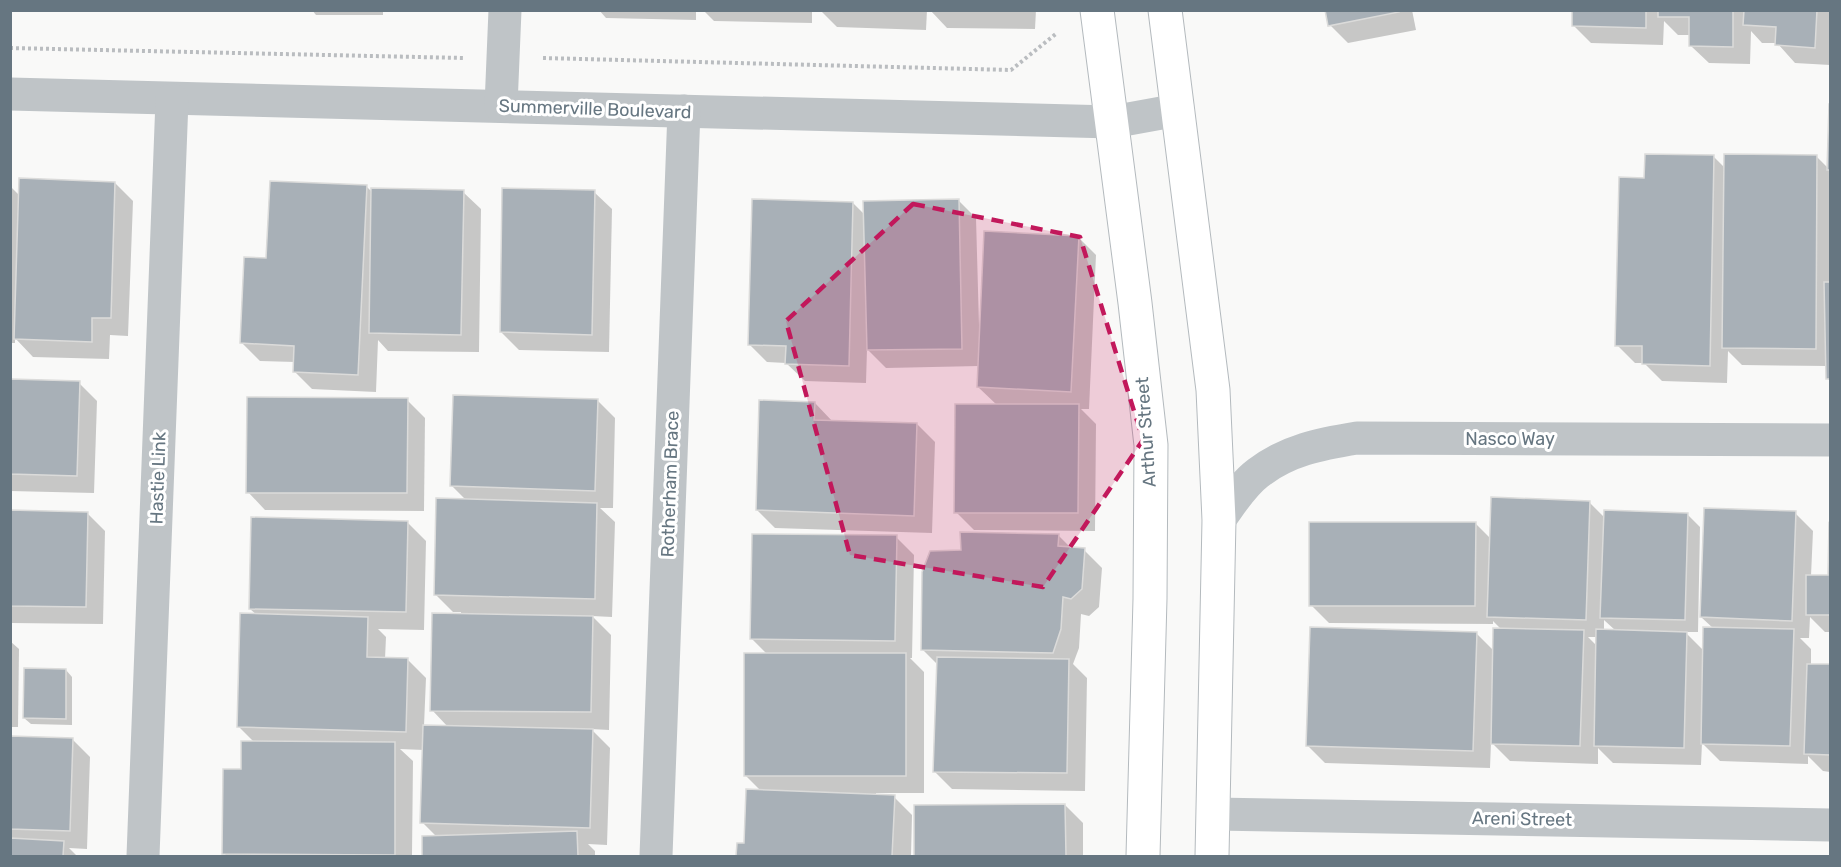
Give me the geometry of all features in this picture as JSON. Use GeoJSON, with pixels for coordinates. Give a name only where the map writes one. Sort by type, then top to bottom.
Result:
{"type":"FeatureCollection","features":[{"type":"Feature","properties":{"kind":"street"},"geometry":{"type":"LineString","coordinates":[[501,106],[505,10]]}},
{"type":"Feature","properties":{"kind":"street","name":"Arthur Street"},"geometry":{"type":"LineString","coordinates":[[1097,10],[1135,303],[1150,445],[1150,599],[1143,856]]}},
{"type":"Feature","properties":{"kind":"street"},"geometry":{"type":"LineString","coordinates":[[1165,10],[1213,390],[1219,520],[1212,856]]}},
{"type":"Feature","properties":{"kind":"street","name":"Summerville Boulevard"},"geometry":{"type":"LineString","coordinates":[[10,94],[1112,122],[1178,110]]}},
{"type":"Feature","properties":{"kind":"street","name":"Hastie Link"},"geometry":{"type":"LineString","coordinates":[[143,856],[172,99]]}},
{"type":"Feature","properties":{"kind":"street","name":"Rotherham Brace"},"geometry":{"type":"LineString","coordinates":[[657,856],[684,111]]}},
{"type":"Feature","properties":{"kind":"street","name":"Nasco Way"},"geometry":{"type":"LineString","coordinates":[[1219,520],[1257,474],[1285,456],[1318,444],[1357,438],[1830,440]]}},
{"type":"Feature","properties":{"kind":"street","name":"Areni Street"},"geometry":{"type":"LineString","coordinates":[[1214,814],[1830,825]]}},
{"type":"Feature","properties":{"kind":"highlighted area"},"geometry":{"type":"Polygon","coordinates":[[[913,204],[1080,237],[1143,440],[1043,587],[850,555],[786,321],[913,204]]]}},
{"type":"Feature","properties":{"kind":"building"},"geometry":{"type":"Polygon","coordinates":[[[1325,10],[1399,10],[1399,12],[1328,26],[1325,10]]]}},
{"type":"Feature","properties":{"kind":"building"},"geometry":{"type":"Polygon","coordinates":[[[1572,10],[1646,10],[1646,28],[1572,26],[1572,10]]]}},
{"type":"Feature","properties":{"kind":"building"},"geometry":{"type":"Polygon","coordinates":[[[1658,10],[1733,10],[1733,47],[1689,46],[1689,17],[1658,17],[1658,10]]]}},
{"type":"Feature","properties":{"kind":"building"},"geometry":{"type":"Polygon","coordinates":[[[1744,10],[1817,10],[1815,48],[1775,45],[1776,27],[1743,25],[1744,10]]]}},
{"type":"Feature","properties":{"kind":"building"},"geometry":{"type":"Polygon","coordinates":[[[1829,104],[1830,170],[1827,170],[1829,104]]]}},
{"type":"Feature","properties":{"kind":"building"},"geometry":{"type":"Polygon","coordinates":[[[1645,154],[1714,155],[1710,366],[1642,364],[1642,346],[1615,346],[1619,177],[1644,178],[1645,154]]]}},
{"type":"Feature","properties":{"kind":"building"},"geometry":{"type":"Polygon","coordinates":[[[1724,154],[1817,155],[1816,349],[1722,348],[1724,154]]]}},
{"type":"Feature","properties":{"kind":"building"},"geometry":{"type":"Polygon","coordinates":[[[19,178],[115,182],[111,318],[92,318],[92,342],[14,339],[19,178]]]}},
{"type":"Feature","properties":{"kind":"building"},"geometry":{"type":"Polygon","coordinates":[[[270,181],[367,185],[358,375],[293,372],[294,346],[240,343],[244,257],[266,258],[270,181]]]}},
{"type":"Feature","properties":{"kind":"building"},"geometry":{"type":"Polygon","coordinates":[[[371,188],[464,190],[461,335],[369,333],[371,188]]]}},
{"type":"Feature","properties":{"kind":"building"},"geometry":{"type":"Polygon","coordinates":[[[502,188],[595,190],[592,335],[500,332],[502,188]]]}},
{"type":"Feature","properties":{"kind":"building"},"geometry":{"type":"Polygon","coordinates":[[[752,199],[853,202],[849,366],[785,364],[786,346],[748,345],[752,199]]]}},
{"type":"Feature","properties":{"kind":"building"},"geometry":{"type":"Polygon","coordinates":[[[959,199],[962,349],[867,350],[863,201],[959,199]]]}},
{"type":"Feature","properties":{"kind":"building"},"geometry":{"type":"Polygon","coordinates":[[[984,231],[1079,236],[1071,392],[977,387],[984,231]]]}},
{"type":"Feature","properties":{"kind":"building"},"geometry":{"type":"Polygon","coordinates":[[[1824,282],[1830,282],[1830,379],[1826,379],[1824,282]]]}},
{"type":"Feature","properties":{"kind":"building"},"geometry":{"type":"Polygon","coordinates":[[[10,379],[80,381],[77,476],[10,474],[10,379]]]}},
{"type":"Feature","properties":{"kind":"building"},"geometry":{"type":"Polygon","coordinates":[[[453,395],[598,399],[595,491],[450,486],[453,395]]]}},
{"type":"Feature","properties":{"kind":"building"},"geometry":{"type":"Polygon","coordinates":[[[247,397],[408,398],[407,493],[246,493],[247,397]]]}},
{"type":"Feature","properties":{"kind":"building"},"geometry":{"type":"Polygon","coordinates":[[[759,400],[815,402],[814,420],[917,423],[914,516],[756,510],[759,400]]]}},
{"type":"Feature","properties":{"kind":"building"},"geometry":{"type":"Polygon","coordinates":[[[955,404],[1079,404],[1078,513],[954,513],[955,404]]]}},
{"type":"Feature","properties":{"kind":"building"},"geometry":{"type":"Polygon","coordinates":[[[1491,497],[1590,501],[1586,620],[1487,617],[1491,497]]]}},
{"type":"Feature","properties":{"kind":"building"},"geometry":{"type":"Polygon","coordinates":[[[436,498],[597,503],[595,599],[434,595],[436,498]]]}},
{"type":"Feature","properties":{"kind":"building"},"geometry":{"type":"Polygon","coordinates":[[[1704,508],[1796,511],[1792,621],[1700,617],[1704,508]]]}},
{"type":"Feature","properties":{"kind":"building"},"geometry":{"type":"Polygon","coordinates":[[[10,510],[88,512],[86,607],[10,606],[10,510]]]}},
{"type":"Feature","properties":{"kind":"building"},"geometry":{"type":"Polygon","coordinates":[[[1604,510],[1688,513],[1685,620],[1600,618],[1604,510]]]}},
{"type":"Feature","properties":{"kind":"building"},"geometry":{"type":"Polygon","coordinates":[[[251,517],[408,521],[406,612],[249,609],[251,517]]]}},
{"type":"Feature","properties":{"kind":"building"},"geometry":{"type":"Polygon","coordinates":[[[1309,522],[1476,522],[1475,606],[1309,606],[1309,522]]]}},
{"type":"Feature","properties":{"kind":"building"},"geometry":{"type":"Polygon","coordinates":[[[1829,523],[1830,615],[1806,615],[1806,575],[1828,575],[1829,523]]]}},
{"type":"Feature","properties":{"kind":"building"},"geometry":{"type":"Polygon","coordinates":[[[960,532],[1059,534],[1058,546],[1085,548],[1082,589],[1071,599],[1063,597],[1061,629],[1053,653],[921,650],[922,572],[930,551],[961,550],[960,532]]]}},
{"type":"Feature","properties":{"kind":"building"},"geometry":{"type":"Polygon","coordinates":[[[752,534],[897,535],[895,641],[750,639],[752,534]]]}},
{"type":"Feature","properties":{"kind":"building"},"geometry":{"type":"Polygon","coordinates":[[[240,613],[368,617],[367,657],[408,658],[406,732],[237,727],[240,613]]]}},
{"type":"Feature","properties":{"kind":"building"},"geometry":{"type":"Polygon","coordinates":[[[432,613],[593,616],[591,712],[430,711],[432,613]]]}},
{"type":"Feature","properties":{"kind":"building"},"geometry":{"type":"Polygon","coordinates":[[[1310,627],[1477,632],[1473,751],[1306,746],[1310,627]]]}},
{"type":"Feature","properties":{"kind":"building"},"geometry":{"type":"Polygon","coordinates":[[[1703,627],[1794,629],[1790,746],[1701,744],[1703,627]]]}},
{"type":"Feature","properties":{"kind":"building"},"geometry":{"type":"Polygon","coordinates":[[[1493,628],[1584,630],[1580,746],[1491,744],[1493,628]]]}},
{"type":"Feature","properties":{"kind":"building"},"geometry":{"type":"Polygon","coordinates":[[[1596,629],[1687,632],[1684,748],[1594,746],[1596,629]]]}},
{"type":"Feature","properties":{"kind":"building"},"geometry":{"type":"Polygon","coordinates":[[[744,653],[906,653],[906,776],[744,776],[744,653]]]}},
{"type":"Feature","properties":{"kind":"building"},"geometry":{"type":"Polygon","coordinates":[[[937,657],[1069,659],[1067,773],[933,772],[937,657]]]}},
{"type":"Feature","properties":{"kind":"building"},"geometry":{"type":"Polygon","coordinates":[[[1807,664],[1830,664],[1830,755],[1804,754],[1807,664]]]}},
{"type":"Feature","properties":{"kind":"building"},"geometry":{"type":"Polygon","coordinates":[[[24,668],[66,669],[66,719],[23,718],[24,668]]]}},
{"type":"Feature","properties":{"kind":"building"},"geometry":{"type":"Polygon","coordinates":[[[423,725],[593,729],[590,828],[420,823],[423,725]]]}},
{"type":"Feature","properties":{"kind":"building"},"geometry":{"type":"Polygon","coordinates":[[[10,736],[73,738],[70,831],[10,829],[10,736]]]}},
{"type":"Feature","properties":{"kind":"building"},"geometry":{"type":"Polygon","coordinates":[[[241,741],[395,742],[395,855],[222,854],[223,769],[241,769],[241,741]]]}},
{"type":"Feature","properties":{"kind":"building"},"geometry":{"type":"Polygon","coordinates":[[[746,789],[895,795],[892,856],[736,856],[737,843],[744,843],[746,789]]]}},
{"type":"Feature","properties":{"kind":"building"},"geometry":{"type":"Polygon","coordinates":[[[1065,804],[1066,856],[914,856],[914,805],[1065,804]]]}},
{"type":"Feature","properties":{"kind":"building"},"geometry":{"type":"Polygon","coordinates":[[[577,831],[578,856],[422,856],[422,836],[577,831]]]}},
{"type":"Feature","properties":{"kind":"building"},"geometry":{"type":"Polygon","coordinates":[[[10,838],[64,841],[63,856],[10,856],[10,838]]]}}]}
